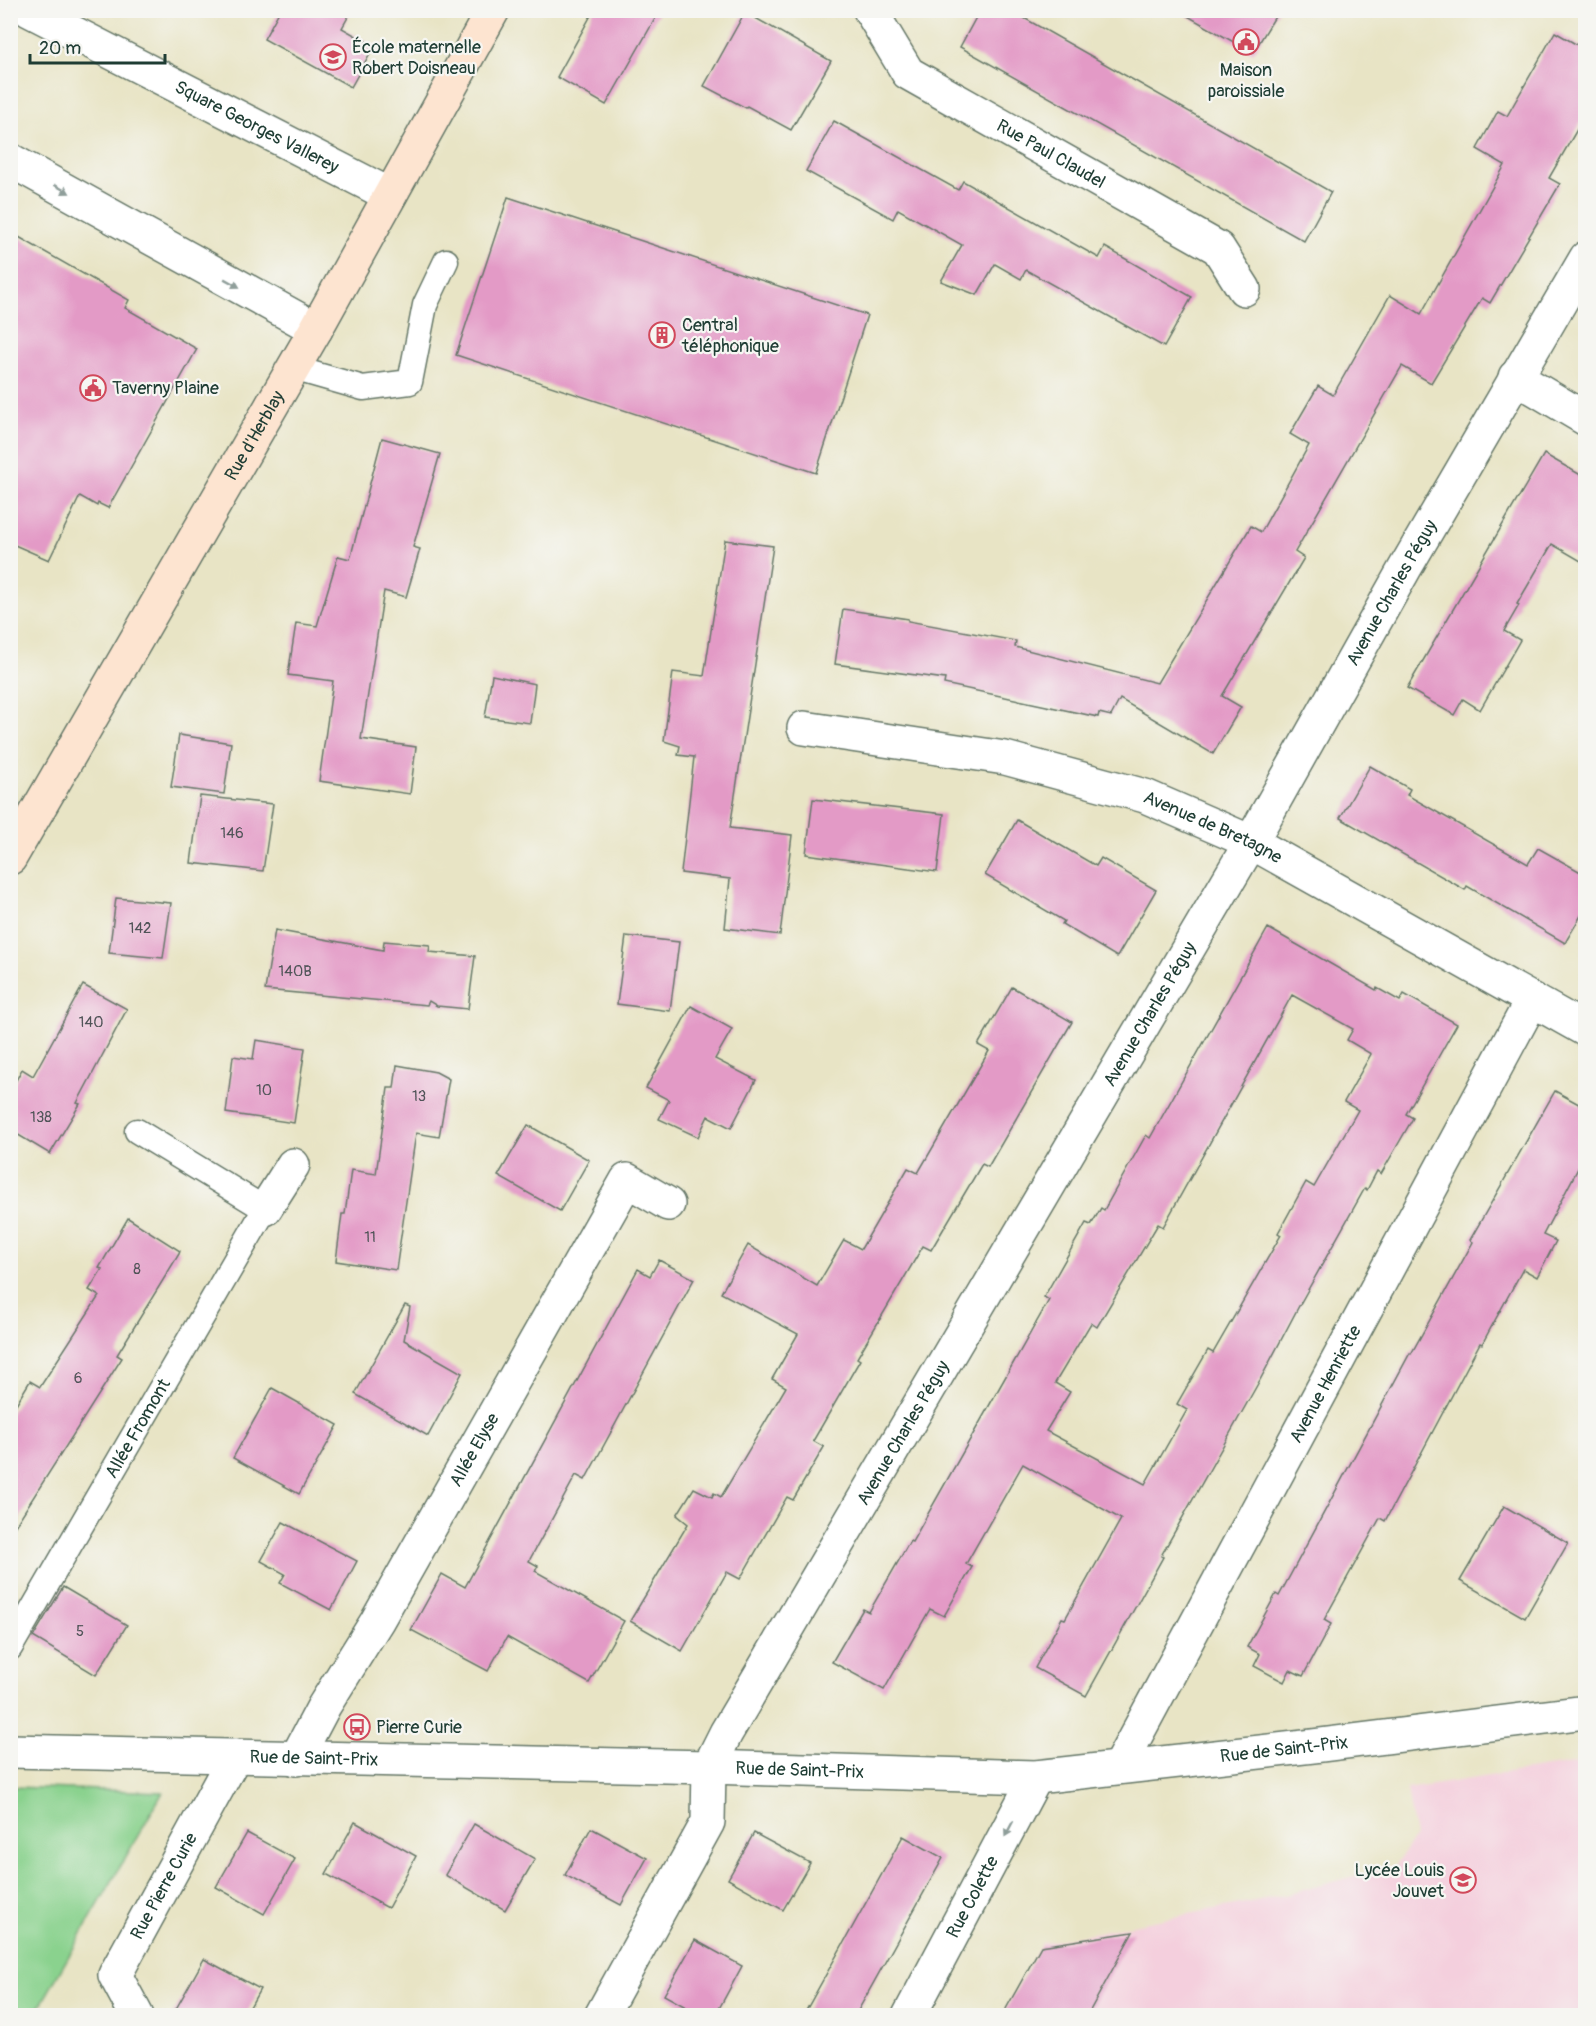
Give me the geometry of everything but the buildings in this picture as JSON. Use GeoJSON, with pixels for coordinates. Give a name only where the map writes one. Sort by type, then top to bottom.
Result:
{"type":"FeatureCollection","features":[{"type":"Feature","properties":{"kind":"main road","name":"Rue d'Herblay"},"geometry":{"type":"LineString","coordinates":[[10,858],[316,329],[493,10]]}},
{"type":"Feature","properties":{"kind":"street","name":"Square Georges Vallerey"},"geometry":{"type":"LineString","coordinates":[[29,10],[390,195]]}},
{"type":"Feature","properties":{"kind":"street","name":"Rue Paul Claudel"},"geometry":{"type":"LineString","coordinates":[[870,10],[908,73],[1218,248],[1244,289]]}},
{"type":"Feature","properties":{"kind":"street"},"geometry":{"type":"LineString","coordinates":[[10,160],[316,329]]}},
{"type":"Feature","properties":{"kind":"street","name":"Avenue Charles Péguy"},"geometry":{"type":"LineString","coordinates":[[709,1767],[726,1733],[1251,842],[1405,568],[1586,258]]}},
{"type":"Feature","properties":{"kind":"street"},"geometry":{"type":"LineString","coordinates":[[1515,377],[1586,419]]}},
{"type":"Feature","properties":{"kind":"street","name":"Avenue de Bretagne"},"geometry":{"type":"LineString","coordinates":[[804,728],[1005,758],[1145,796],[1251,842],[1586,1030]]}},
{"type":"Feature","properties":{"kind":"street","name":"Avenue Henriette"},"geometry":{"type":"LineString","coordinates":[[1119,1767],[1532,1000]]}},
{"type":"Feature","properties":{"kind":"street","name":"Allée Fromont"},"geometry":{"type":"LineString","coordinates":[[265,1209],[293,1164]]}},
{"type":"Feature","properties":{"kind":"street","name":"Allée Elyse"},"geometry":{"type":"LineString","coordinates":[[296,1759],[324,1706],[377,1621],[627,1180],[668,1204]]}},
{"type":"Feature","properties":{"kind":"street","name":"Rue de Saint-Prix"},"geometry":{"type":"LineString","coordinates":[[10,1751],[1036,1777],[1242,1755],[1586,1712]]}},
{"type":"Feature","properties":{"kind":"street","name":"Rue Pierre Curie"},"geometry":{"type":"LineString","coordinates":[[136,2016],[115,1975],[235,1756]]}},
{"type":"Feature","properties":{"kind":"street"},"geometry":{"type":"LineString","coordinates":[[601,2016],[708,1822],[709,1767]]}},
{"type":"Feature","properties":{"kind":"street","name":"Rue Colette"},"geometry":{"type":"LineString","coordinates":[[909,2016],[1036,1777]]}},
{"type":"Feature","properties":{"kind":"lane"},"geometry":{"type":"LineString","coordinates":[[293,368],[363,388],[410,382],[425,305],[446,261]]}},
{"type":"Feature","properties":{"kind":"lane"},"geometry":{"type":"LineString","coordinates":[[137,1131],[265,1209]]}},
{"type":"Feature","properties":{"kind":"lane","name":"Allée Fromont"},"geometry":{"type":"LineString","coordinates":[[10,1648],[265,1209]]}},
{"type":"Feature","properties":{"kind":"shaded area","name":"Lycée Louis Jouvet"},"geometry":{"type":"Polygon","coordinates":[[[1585,1761],[1585,2015],[1002,2016],[1042,1943],[1285,1895],[1396,1865],[1415,1836],[1407,1789],[1585,1761]]]}},
{"type":"Feature","properties":{"kind":"green space"},"geometry":{"type":"Polygon","coordinates":[[[11,1787],[163,1792],[35,2015],[11,2015],[11,1787]]]}},
{"type":"Feature","properties":{"kind":"place","name":"Maison paroissiale"},"geometry":{"type":"Point","coordinates":[1246,42]}},
{"type":"Feature","properties":{"kind":"place","name":"École maternelle Robert Doisneau"},"geometry":{"type":"Point","coordinates":[333,57]}},
{"type":"Feature","properties":{"kind":"place","name":"Central téléphonique"},"geometry":{"type":"Point","coordinates":[662,335]}},
{"type":"Feature","properties":{"kind":"place","name":"Taverny Plaine"},"geometry":{"type":"Point","coordinates":[93,388]}},
{"type":"Feature","properties":{"kind":"place","name":"Pierre Curie"},"geometry":{"type":"Point","coordinates":[357,1727]}},
{"type":"Feature","properties":{"kind":"place","name":"Lycée Louis Jouvet"},"geometry":{"type":"Point","coordinates":[1463,1880]}}]}
